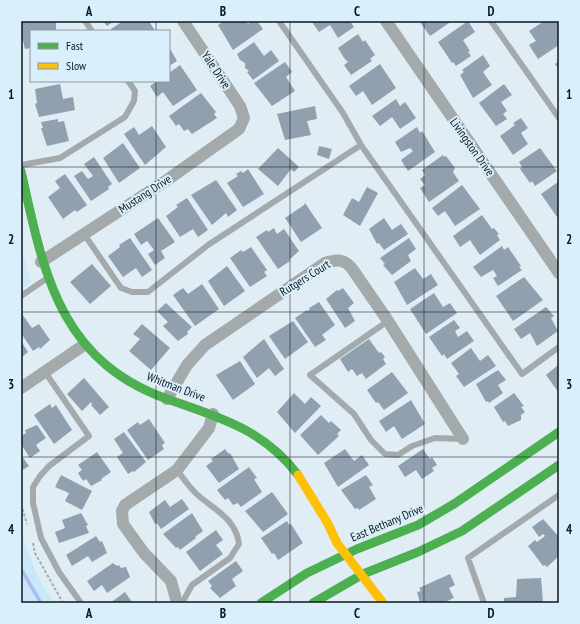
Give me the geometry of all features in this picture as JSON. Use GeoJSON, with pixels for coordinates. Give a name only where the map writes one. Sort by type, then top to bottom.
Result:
{"type":"FeatureCollection","features":[{"type":"Feature","properties":{"kind":"main road","name":"Whitman Drive"},"geometry":{"type":"LineString","coordinates":[[21,171],[46,279],[58,306],[84,345],[100,361],[147,391],[212,414],[248,430],[287,462],[325,519],[336,542],[363,574],[383,603]]}},
{"type":"Feature","properties":{"kind":"main road","name":"East Bethany Drive"},"geometry":{"type":"LineString","coordinates":[[261,603],[307,573],[346,554],[418,524],[454,504],[559,432]]}},
{"type":"Feature","properties":{"kind":"main road"},"geometry":{"type":"LineString","coordinates":[[313,603],[363,574],[418,552],[462,531],[559,465]]}},
{"type":"Feature","properties":{"kind":"street","name":"Yale Drive"},"geometry":{"type":"LineString","coordinates":[[183,21],[240,106],[243,111],[243,121]]}},
{"type":"Feature","properties":{"kind":"street","name":"Livingston Drive"},"geometry":{"type":"LineString","coordinates":[[386,21],[559,273]]}},
{"type":"Feature","properties":{"kind":"street","name":"Mustang Drive"},"geometry":{"type":"LineString","coordinates":[[41,262],[235,134],[243,121]]}},
{"type":"Feature","properties":{"kind":"street","name":"Rutgers Court"},"geometry":{"type":"LineString","coordinates":[[167,399],[186,365],[205,345],[325,263],[335,260],[348,264],[388,321],[463,439]]}},
{"type":"Feature","properties":{"kind":"street"},"geometry":{"type":"LineString","coordinates":[[21,388],[84,345]]}},
{"type":"Feature","properties":{"kind":"street"},"geometry":{"type":"LineString","coordinates":[[177,603],[171,581],[144,553],[123,524],[121,516],[125,505],[177,470],[209,428],[212,414]]}},
{"type":"Feature","properties":{"kind":"lane"},"geometry":{"type":"LineString","coordinates":[[85,21],[91,30]]}},
{"type":"Feature","properties":{"kind":"lane"},"geometry":{"type":"LineString","coordinates":[[279,21],[343,113],[361,145],[522,374],[559,347]]}},
{"type":"Feature","properties":{"kind":"lane"},"geometry":{"type":"LineString","coordinates":[[491,21],[559,118]]}},
{"type":"Feature","properties":{"kind":"lane"},"geometry":{"type":"LineString","coordinates":[[21,165],[60,158],[125,116],[134,100],[135,91],[129,82]]}},
{"type":"Feature","properties":{"kind":"lane"},"geometry":{"type":"LineString","coordinates":[[84,234],[121,288],[132,292],[148,292],[208,245],[361,145]]}},
{"type":"Feature","properties":{"kind":"lane"},"geometry":{"type":"LineString","coordinates":[[21,296],[46,279]]}},
{"type":"Feature","properties":{"kind":"lane"},"geometry":{"type":"LineString","coordinates":[[388,321],[310,375],[354,414],[372,440],[385,454],[398,455],[418,444],[435,438],[463,439]]}},
{"type":"Feature","properties":{"kind":"lane"},"geometry":{"type":"LineString","coordinates":[[45,372],[89,436],[49,466],[33,487],[34,503],[41,538],[59,572],[81,603]]}},
{"type":"Feature","properties":{"kind":"lane"},"geometry":{"type":"LineString","coordinates":[[177,470],[198,496],[223,513],[235,528],[240,544],[230,558],[192,585],[182,603]]}},
{"type":"Feature","properties":{"kind":"lane"},"geometry":{"type":"LineString","coordinates":[[484,603],[468,558],[559,495]]}},
{"type":"Feature","properties":{"kind":"shaded area"},"geometry":{"type":"Polygon","coordinates":[[[21,246],[31,283],[21,289],[21,246]]]}},
{"type":"Feature","properties":{"kind":"shaded area"},"geometry":{"type":"Polygon","coordinates":[[[21,532],[37,575],[54,603],[21,603],[21,532]]]}},
{"type":"Feature","properties":{"kind":"building"},"geometry":{"type":"Polygon","coordinates":[[[21,21],[56,21],[56,30],[30,30],[30,48],[25,49],[21,33],[21,21]]]}},
{"type":"Feature","properties":{"kind":"building"},"geometry":{"type":"Polygon","coordinates":[[[103,21],[114,21],[107,26],[103,21]]]}},
{"type":"Feature","properties":{"kind":"building"},"geometry":{"type":"Polygon","coordinates":[[[123,21],[149,21],[154,30],[112,30],[123,21]]]}},
{"type":"Feature","properties":{"kind":"building"},"geometry":{"type":"Polygon","coordinates":[[[224,21],[246,21],[248,24],[252,21],[257,21],[263,29],[233,50],[218,25],[224,21]]]}},
{"type":"Feature","properties":{"kind":"building"},"geometry":{"type":"Polygon","coordinates":[[[350,21],[354,27],[338,38],[330,25],[319,32],[312,22],[350,21]]]}},
{"type":"Feature","properties":{"kind":"building"},"geometry":{"type":"Polygon","coordinates":[[[419,21],[452,21],[430,36],[419,21]]]}},
{"type":"Feature","properties":{"kind":"building"},"geometry":{"type":"Polygon","coordinates":[[[468,21],[475,32],[463,40],[470,51],[468,52],[471,56],[456,66],[453,62],[452,63],[438,42],[468,21]]]}},
{"type":"Feature","properties":{"kind":"building"},"geometry":{"type":"Polygon","coordinates":[[[544,21],[559,21],[559,45],[538,59],[529,45],[536,41],[529,31],[544,21]]]}},
{"type":"Feature","properties":{"kind":"building"},"geometry":{"type":"Polygon","coordinates":[[[358,34],[363,42],[365,40],[375,55],[370,59],[372,61],[351,75],[344,65],[348,62],[338,48],[358,34]]]}},
{"type":"Feature","properties":{"kind":"building"},"geometry":{"type":"Polygon","coordinates":[[[254,42],[264,56],[271,50],[279,61],[253,80],[247,72],[249,71],[245,68],[245,63],[240,60],[237,54],[254,42]]]}},
{"type":"Feature","properties":{"kind":"building"},"geometry":{"type":"Polygon","coordinates":[[[170,49],[177,61],[170,65],[170,49]]]}},
{"type":"Feature","properties":{"kind":"building"},"geometry":{"type":"Polygon","coordinates":[[[483,55],[490,66],[483,72],[492,85],[473,98],[460,75],[464,72],[462,70],[483,55]]]}},
{"type":"Feature","properties":{"kind":"building"},"geometry":{"type":"Polygon","coordinates":[[[559,61],[559,70],[555,64],[559,61]]]}},
{"type":"Feature","properties":{"kind":"building"},"geometry":{"type":"Polygon","coordinates":[[[285,62],[292,72],[286,77],[295,91],[272,106],[254,83],[285,62]]]}},
{"type":"Feature","properties":{"kind":"building"},"geometry":{"type":"Polygon","coordinates":[[[380,64],[396,88],[372,105],[363,91],[356,96],[349,86],[380,64]]]}},
{"type":"Feature","properties":{"kind":"building"},"geometry":{"type":"Polygon","coordinates":[[[180,65],[197,90],[173,106],[163,92],[157,97],[150,86],[156,82],[170,82],[170,72],[180,65]]]}},
{"type":"Feature","properties":{"kind":"building"},"geometry":{"type":"Polygon","coordinates":[[[60,84],[63,99],[73,97],[75,110],[39,117],[35,104],[37,103],[35,89],[60,84]]]}},
{"type":"Feature","properties":{"kind":"building"},"geometry":{"type":"Polygon","coordinates":[[[504,84],[512,95],[501,102],[507,111],[503,114],[507,119],[496,126],[479,103],[504,84]]]}},
{"type":"Feature","properties":{"kind":"building"},"geometry":{"type":"Polygon","coordinates":[[[201,93],[216,112],[214,114],[217,118],[192,134],[188,129],[184,131],[179,124],[176,126],[169,116],[201,93]]]}},
{"type":"Feature","properties":{"kind":"building"},"geometry":{"type":"Polygon","coordinates":[[[396,99],[400,106],[405,102],[416,118],[400,129],[392,117],[380,126],[372,116],[396,99]]]}},
{"type":"Feature","properties":{"kind":"building"},"geometry":{"type":"Polygon","coordinates":[[[315,106],[317,119],[307,121],[311,135],[285,140],[277,114],[315,106]]]}},
{"type":"Feature","properties":{"kind":"building"},"geometry":{"type":"Polygon","coordinates":[[[521,118],[528,128],[521,133],[528,144],[513,155],[500,136],[515,125],[513,123],[521,118]]]}},
{"type":"Feature","properties":{"kind":"building"},"geometry":{"type":"Polygon","coordinates":[[[58,119],[58,122],[64,121],[69,141],[47,146],[41,128],[43,128],[41,122],[58,119]]]}},
{"type":"Feature","properties":{"kind":"building"},"geometry":{"type":"Polygon","coordinates":[[[152,126],[166,147],[145,165],[124,134],[134,127],[139,135],[152,126]]]}},
{"type":"Feature","properties":{"kind":"building"},"geometry":{"type":"Polygon","coordinates":[[[417,127],[420,133],[422,131],[435,152],[408,171],[401,160],[413,151],[410,148],[401,152],[395,142],[417,127]]]}},
{"type":"Feature","properties":{"kind":"building"},"geometry":{"type":"Polygon","coordinates":[[[123,143],[140,168],[119,183],[103,158],[123,143]]]}},
{"type":"Feature","properties":{"kind":"building"},"geometry":{"type":"Polygon","coordinates":[[[319,146],[332,149],[329,159],[317,155],[319,146]]]}},
{"type":"Feature","properties":{"kind":"building"},"geometry":{"type":"Polygon","coordinates":[[[278,148],[299,167],[294,172],[291,169],[278,186],[258,169],[278,148]]]}},
{"type":"Feature","properties":{"kind":"building"},"geometry":{"type":"Polygon","coordinates":[[[540,148],[557,171],[535,186],[532,181],[530,183],[520,169],[522,167],[519,162],[540,148]]]}},
{"type":"Feature","properties":{"kind":"building"},"geometry":{"type":"Polygon","coordinates":[[[443,155],[444,157],[446,156],[455,168],[453,172],[459,181],[429,202],[420,188],[425,185],[420,179],[425,175],[422,170],[443,155]]]}},
{"type":"Feature","properties":{"kind":"building"},"geometry":{"type":"Polygon","coordinates":[[[94,157],[112,184],[108,187],[109,189],[91,201],[74,176],[82,171],[88,179],[93,176],[84,164],[94,157]]]}},
{"type":"Feature","properties":{"kind":"building"},"geometry":{"type":"Polygon","coordinates":[[[248,169],[264,194],[243,207],[227,183],[238,176],[236,174],[241,171],[243,173],[248,169]]]}},
{"type":"Feature","properties":{"kind":"building"},"geometry":{"type":"Polygon","coordinates":[[[65,174],[87,205],[77,212],[75,210],[63,219],[48,197],[60,188],[55,181],[65,174]]]}},
{"type":"Feature","properties":{"kind":"building"},"geometry":{"type":"Polygon","coordinates":[[[216,180],[237,210],[228,217],[226,213],[212,225],[191,195],[216,180]]]}},
{"type":"Feature","properties":{"kind":"building"},"geometry":{"type":"Polygon","coordinates":[[[558,182],[559,216],[557,217],[541,194],[558,182]]]}},
{"type":"Feature","properties":{"kind":"building"},"geometry":{"type":"Polygon","coordinates":[[[462,185],[480,209],[455,226],[445,211],[438,216],[432,208],[462,185]]]}},
{"type":"Feature","properties":{"kind":"building"},"geometry":{"type":"Polygon","coordinates":[[[367,187],[378,193],[360,226],[343,215],[352,198],[359,202],[367,187]]]}},
{"type":"Feature","properties":{"kind":"building"},"geometry":{"type":"Polygon","coordinates":[[[187,198],[208,230],[198,237],[193,229],[180,237],[166,216],[178,207],[176,205],[187,198]]]}},
{"type":"Feature","properties":{"kind":"building"},"geometry":{"type":"Polygon","coordinates":[[[305,203],[322,228],[301,242],[285,218],[305,203]]]}},
{"type":"Feature","properties":{"kind":"building"},"geometry":{"type":"Polygon","coordinates":[[[482,215],[492,229],[494,228],[499,234],[497,235],[500,240],[480,255],[470,240],[460,247],[453,236],[482,215]]]}},
{"type":"Feature","properties":{"kind":"building"},"geometry":{"type":"Polygon","coordinates":[[[158,218],[175,242],[161,251],[165,258],[155,265],[148,254],[154,250],[147,241],[141,245],[134,234],[158,218]]]}},
{"type":"Feature","properties":{"kind":"building"},"geometry":{"type":"Polygon","coordinates":[[[384,218],[392,230],[401,224],[408,234],[384,250],[379,243],[377,244],[369,229],[384,218]]]}},
{"type":"Feature","properties":{"kind":"building"},"geometry":{"type":"Polygon","coordinates":[[[274,228],[277,234],[284,229],[299,251],[289,260],[290,261],[278,269],[256,237],[267,230],[268,232],[274,228]]]}},
{"type":"Feature","properties":{"kind":"building"},"geometry":{"type":"Polygon","coordinates":[[[130,238],[152,270],[142,277],[136,268],[123,277],[108,256],[120,247],[119,245],[130,238]]]}},
{"type":"Feature","properties":{"kind":"building"},"geometry":{"type":"Polygon","coordinates":[[[409,238],[416,249],[408,255],[411,261],[392,275],[383,265],[385,264],[380,258],[409,238]]]}},
{"type":"Feature","properties":{"kind":"building"},"geometry":{"type":"Polygon","coordinates":[[[502,246],[504,250],[508,247],[521,266],[519,267],[522,270],[498,286],[493,278],[497,276],[493,270],[481,277],[473,267],[502,246]]]}},
{"type":"Feature","properties":{"kind":"building"},"geometry":{"type":"Polygon","coordinates":[[[251,247],[267,270],[264,272],[267,276],[250,287],[230,258],[241,250],[243,252],[251,247]]]}},
{"type":"Feature","properties":{"kind":"building"},"geometry":{"type":"Polygon","coordinates":[[[92,264],[111,286],[90,304],[70,282],[92,264]]]}},
{"type":"Feature","properties":{"kind":"building"},"geometry":{"type":"Polygon","coordinates":[[[227,266],[245,291],[224,306],[208,281],[227,266]]]}},
{"type":"Feature","properties":{"kind":"building"},"geometry":{"type":"Polygon","coordinates":[[[415,268],[423,279],[431,274],[438,285],[407,305],[394,282],[415,268]]]}},
{"type":"Feature","properties":{"kind":"building"},"geometry":{"type":"Polygon","coordinates":[[[524,277],[543,300],[513,321],[496,296],[524,277]]]}},
{"type":"Feature","properties":{"kind":"building"},"geometry":{"type":"Polygon","coordinates":[[[202,284],[219,309],[195,326],[173,295],[183,288],[188,294],[202,284]]]}},
{"type":"Feature","properties":{"kind":"building"},"geometry":{"type":"Polygon","coordinates":[[[343,288],[354,303],[348,308],[355,321],[345,328],[326,299],[337,290],[338,291],[343,288]]]}},
{"type":"Feature","properties":{"kind":"building"},"geometry":{"type":"Polygon","coordinates":[[[434,293],[443,307],[450,303],[457,313],[426,334],[410,309],[434,293]]]}},
{"type":"Feature","properties":{"kind":"building"},"geometry":{"type":"Polygon","coordinates":[[[319,302],[335,325],[322,335],[326,340],[315,347],[295,318],[307,310],[308,311],[310,309],[309,308],[319,302]]]}},
{"type":"Feature","properties":{"kind":"building"},"geometry":{"type":"Polygon","coordinates":[[[166,303],[192,327],[187,332],[188,334],[178,341],[163,326],[168,322],[157,311],[166,303]]]}},
{"type":"Feature","properties":{"kind":"building"},"geometry":{"type":"Polygon","coordinates":[[[546,307],[554,316],[551,318],[558,331],[537,346],[530,333],[521,339],[514,329],[546,307]]]}},
{"type":"Feature","properties":{"kind":"building"},"geometry":{"type":"Polygon","coordinates":[[[22,314],[32,328],[39,324],[50,340],[40,349],[39,347],[33,351],[21,333],[22,314]]]}},
{"type":"Feature","properties":{"kind":"building"},"geometry":{"type":"Polygon","coordinates":[[[454,320],[460,328],[455,331],[458,337],[467,331],[474,341],[447,359],[444,354],[442,356],[429,337],[454,320]]]}},
{"type":"Feature","properties":{"kind":"building"},"geometry":{"type":"Polygon","coordinates":[[[293,321],[308,342],[285,359],[269,336],[293,321]]]}},
{"type":"Feature","properties":{"kind":"building"},"geometry":{"type":"Polygon","coordinates":[[[142,324],[170,348],[151,370],[129,351],[140,339],[133,334],[142,324]]]}},
{"type":"Feature","properties":{"kind":"building"},"geometry":{"type":"Polygon","coordinates":[[[264,339],[284,369],[275,376],[269,368],[257,378],[243,357],[264,339]]]}},
{"type":"Feature","properties":{"kind":"building"},"geometry":{"type":"Polygon","coordinates":[[[369,339],[379,353],[381,352],[385,357],[383,359],[386,364],[366,379],[362,373],[357,376],[352,369],[348,372],[340,359],[369,339]]]}},
{"type":"Feature","properties":{"kind":"building"},"geometry":{"type":"Polygon","coordinates":[[[21,341],[28,352],[21,358],[21,341]]]}},
{"type":"Feature","properties":{"kind":"building"},"geometry":{"type":"Polygon","coordinates":[[[471,348],[480,361],[488,355],[496,366],[464,387],[456,376],[459,374],[451,363],[471,348]]]}},
{"type":"Feature","properties":{"kind":"building"},"geometry":{"type":"Polygon","coordinates":[[[240,361],[255,384],[233,400],[216,375],[240,361]]]}},
{"type":"Feature","properties":{"kind":"building"},"geometry":{"type":"Polygon","coordinates":[[[559,366],[559,393],[546,375],[559,366]]]}},
{"type":"Feature","properties":{"kind":"building"},"geometry":{"type":"Polygon","coordinates":[[[498,370],[506,380],[498,385],[503,393],[489,403],[488,401],[486,402],[476,384],[498,370]]]}},
{"type":"Feature","properties":{"kind":"building"},"geometry":{"type":"Polygon","coordinates":[[[392,372],[408,393],[384,410],[378,402],[376,403],[367,390],[392,372]]]}},
{"type":"Feature","properties":{"kind":"building"},"geometry":{"type":"Polygon","coordinates":[[[84,378],[109,407],[100,415],[91,405],[91,402],[82,411],[67,394],[84,378]]]}},
{"type":"Feature","properties":{"kind":"building"},"geometry":{"type":"Polygon","coordinates":[[[294,393],[305,404],[311,397],[321,406],[295,433],[277,412],[294,393]]]}},
{"type":"Feature","properties":{"kind":"building"},"geometry":{"type":"Polygon","coordinates":[[[514,393],[524,406],[521,407],[525,412],[521,415],[521,420],[508,426],[505,421],[503,422],[494,407],[514,393]]]}},
{"type":"Feature","properties":{"kind":"building"},"geometry":{"type":"Polygon","coordinates":[[[411,400],[425,424],[402,439],[394,426],[386,432],[379,421],[411,400]]]}},
{"type":"Feature","properties":{"kind":"building"},"geometry":{"type":"Polygon","coordinates":[[[50,404],[52,408],[56,405],[72,430],[54,444],[34,415],[50,404]]]}},
{"type":"Feature","properties":{"kind":"building"},"geometry":{"type":"Polygon","coordinates":[[[321,415],[329,423],[331,421],[341,430],[337,434],[339,436],[318,455],[300,435],[321,415]]]}},
{"type":"Feature","properties":{"kind":"building"},"geometry":{"type":"Polygon","coordinates":[[[149,419],[165,443],[162,445],[164,449],[148,460],[127,430],[138,422],[140,425],[149,419]]]}},
{"type":"Feature","properties":{"kind":"building"},"geometry":{"type":"Polygon","coordinates":[[[37,425],[46,438],[36,445],[40,451],[30,458],[21,444],[21,436],[26,433],[25,430],[37,425]]]}},
{"type":"Feature","properties":{"kind":"building"},"geometry":{"type":"Polygon","coordinates":[[[124,432],[146,462],[134,472],[133,471],[128,474],[117,457],[123,453],[114,439],[124,432]]]}},
{"type":"Feature","properties":{"kind":"building"},"geometry":{"type":"Polygon","coordinates":[[[225,449],[229,454],[230,453],[239,469],[219,483],[206,466],[213,461],[211,459],[225,449]]]}},
{"type":"Feature","properties":{"kind":"building"},"geometry":{"type":"Polygon","coordinates":[[[345,449],[354,461],[362,455],[369,465],[338,487],[324,463],[345,449]]]}},
{"type":"Feature","properties":{"kind":"building"},"geometry":{"type":"Polygon","coordinates":[[[423,449],[430,459],[432,457],[437,465],[432,468],[434,471],[422,479],[416,470],[405,477],[398,466],[423,449]]]}},
{"type":"Feature","properties":{"kind":"building"},"geometry":{"type":"Polygon","coordinates":[[[97,452],[111,472],[101,479],[102,480],[91,486],[86,479],[83,481],[78,473],[82,470],[78,465],[97,452]]]}},
{"type":"Feature","properties":{"kind":"building"},"geometry":{"type":"Polygon","coordinates":[[[21,455],[29,466],[21,471],[21,455]]]}},
{"type":"Feature","properties":{"kind":"building"},"geometry":{"type":"Polygon","coordinates":[[[249,467],[257,478],[254,479],[262,492],[241,507],[238,503],[233,505],[228,498],[225,500],[217,490],[249,467]]]}},
{"type":"Feature","properties":{"kind":"building"},"geometry":{"type":"Polygon","coordinates":[[[61,475],[92,491],[82,510],[65,501],[69,493],[55,487],[61,475]]]}},
{"type":"Feature","properties":{"kind":"building"},"geometry":{"type":"Polygon","coordinates":[[[366,475],[373,485],[369,487],[376,499],[359,510],[358,508],[355,509],[341,490],[366,475]]]}},
{"type":"Feature","properties":{"kind":"building"},"geometry":{"type":"Polygon","coordinates":[[[272,492],[288,514],[263,532],[245,511],[272,492]]]}},
{"type":"Feature","properties":{"kind":"building"},"geometry":{"type":"Polygon","coordinates":[[[182,499],[189,509],[161,529],[157,523],[155,524],[149,512],[165,500],[170,507],[182,499]]]}},
{"type":"Feature","properties":{"kind":"building"},"geometry":{"type":"Polygon","coordinates":[[[81,513],[88,525],[86,526],[89,533],[59,543],[55,532],[65,528],[62,520],[81,513]]]}},
{"type":"Feature","properties":{"kind":"building"},"geometry":{"type":"Polygon","coordinates":[[[192,513],[203,531],[180,550],[178,547],[176,548],[163,534],[192,513]]]}},
{"type":"Feature","properties":{"kind":"building"},"geometry":{"type":"Polygon","coordinates":[[[543,519],[559,537],[559,556],[547,567],[545,565],[543,566],[528,546],[535,540],[537,542],[545,536],[543,534],[539,537],[532,527],[543,519]]]}},
{"type":"Feature","properties":{"kind":"building"},"geometry":{"type":"Polygon","coordinates":[[[287,521],[289,525],[291,524],[303,543],[278,560],[261,538],[287,521]]]}},
{"type":"Feature","properties":{"kind":"building"},"geometry":{"type":"Polygon","coordinates":[[[216,530],[223,540],[216,545],[223,554],[200,571],[186,552],[216,530]]]}},
{"type":"Feature","properties":{"kind":"building"},"geometry":{"type":"Polygon","coordinates":[[[96,536],[100,542],[102,541],[107,553],[92,562],[88,556],[72,566],[66,555],[96,536]]]}},
{"type":"Feature","properties":{"kind":"building"},"geometry":{"type":"Polygon","coordinates":[[[236,561],[243,571],[232,579],[236,586],[220,598],[210,588],[212,586],[208,581],[236,561]]]}},
{"type":"Feature","properties":{"kind":"building"},"geometry":{"type":"Polygon","coordinates":[[[113,563],[117,566],[119,565],[121,568],[126,567],[130,577],[107,593],[102,585],[94,591],[87,581],[113,563]]]}},
{"type":"Feature","properties":{"kind":"building"},"geometry":{"type":"Polygon","coordinates":[[[450,574],[455,585],[449,588],[454,598],[443,603],[420,603],[417,592],[421,591],[419,588],[450,574]]]}},
{"type":"Feature","properties":{"kind":"building"},"geometry":{"type":"Polygon","coordinates":[[[541,578],[543,602],[504,603],[504,598],[516,597],[517,579],[541,578]]]}},
{"type":"Feature","properties":{"kind":"building"},"geometry":{"type":"Polygon","coordinates":[[[125,592],[132,602],[133,601],[135,603],[110,603],[125,592]]]}},
{"type":"Feature","properties":{"kind":"waterway"},"geometry":{"type":"LineString","coordinates":[[21,569],[41,603]]}},
{"type":"Feature","properties":{"kind":"traffic: fast"},"geometry":{"type":"LineString","coordinates":[[21,171],[38,245],[49,279],[63,310],[81,339],[104,364],[135,384],[173,401],[225,420],[257,437],[271,447],[298,475]]}},
{"type":"Feature","properties":{"kind":"traffic: fast"},"geometry":{"type":"LineString","coordinates":[[261,603],[307,573],[357,549],[418,525],[454,504],[559,432]]}},
{"type":"Feature","properties":{"kind":"traffic: fast"},"geometry":{"type":"LineString","coordinates":[[313,603],[363,574],[418,552],[462,531],[559,465]]}},
{"type":"Feature","properties":{"kind":"traffic: slow"},"geometry":{"type":"LineString","coordinates":[[298,475],[327,522],[337,543],[383,603]]}}]}
